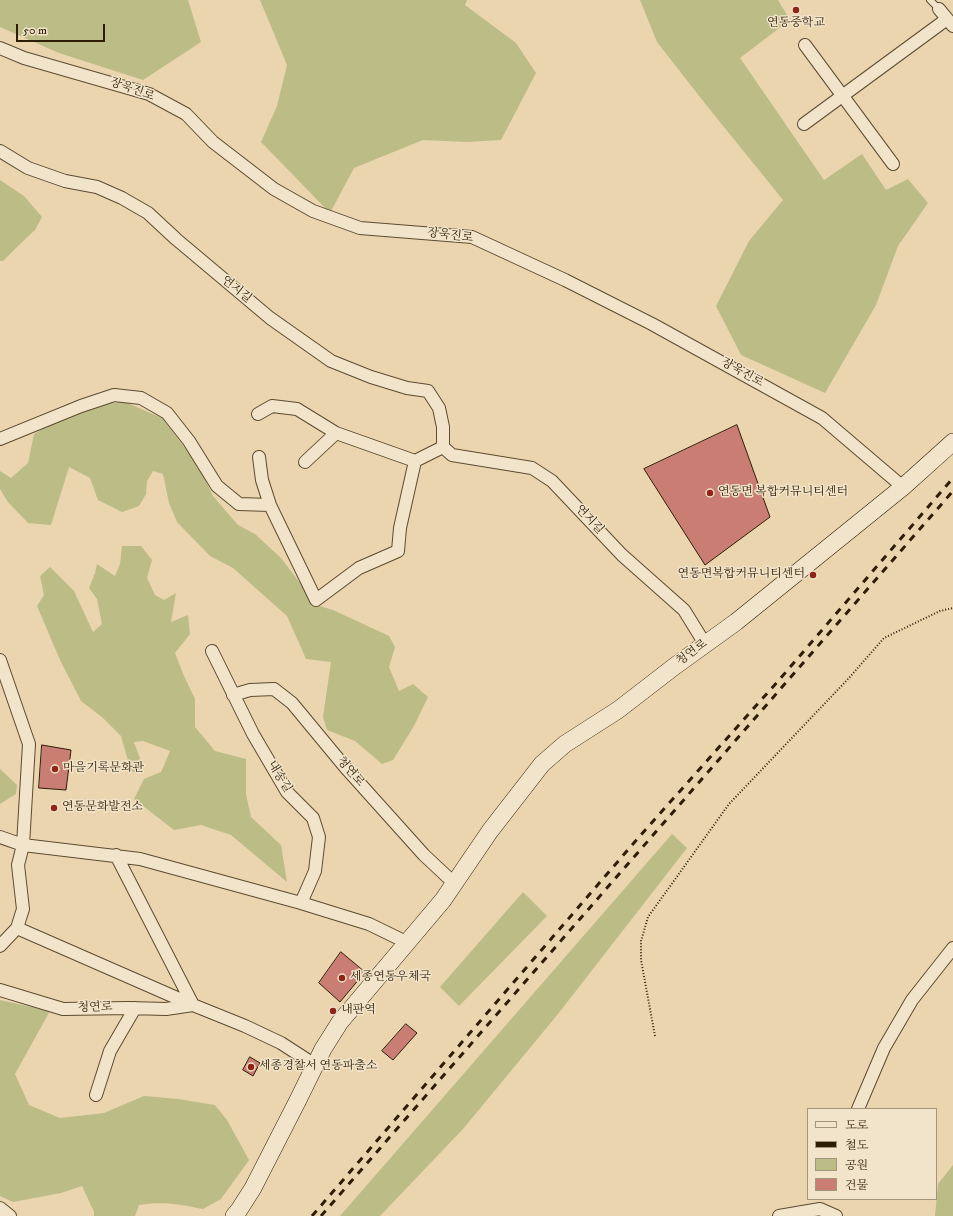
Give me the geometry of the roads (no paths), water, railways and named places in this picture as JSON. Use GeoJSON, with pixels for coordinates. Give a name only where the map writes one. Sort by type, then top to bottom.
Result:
{"type":"FeatureCollection","features":[{"type":"Feature","properties":{"kind":"main road","name":"청연로"},"geometry":{"type":"LineString","coordinates":[[234,1216],[253,1188],[314,1066],[340,1022],[443,900],[490,832],[542,764],[565,744],[618,710],[736,622],[904,487],[953,442]]}},
{"type":"Feature","properties":{"kind":"street"},"geometry":{"type":"LineString","coordinates":[[804,124],[842,96],[950,23],[939,9]]}},
{"type":"Feature","properties":{"kind":"street"},"geometry":{"type":"LineString","coordinates":[[805,45],[893,164]]}},
{"type":"Feature","properties":{"kind":"street","name":"장욱진로"},"geometry":{"type":"LineString","coordinates":[[0,48],[24,58],[149,94],[186,114],[213,142],[274,189],[313,211],[360,228],[472,237],[565,280],[714,357],[822,418],[904,487]]}},
{"type":"Feature","properties":{"kind":"street","name":"연지길"},"geometry":{"type":"LineString","coordinates":[[0,151],[28,168],[64,181],[97,187],[122,198],[148,213],[176,239],[270,318],[331,361],[371,377],[406,388],[428,391],[439,408],[443,447],[452,455],[532,468],[552,481],[622,555],[684,610],[705,644]]}},
{"type":"Feature","properties":{"kind":"street"},"geometry":{"type":"LineString","coordinates":[[0,439],[114,395],[141,398],[167,413],[189,441],[217,486],[239,504],[270,505]]}},
{"type":"Feature","properties":{"kind":"street"},"geometry":{"type":"LineString","coordinates":[[258,414],[272,406],[296,409],[336,432],[415,461],[443,447]]}},
{"type":"Feature","properties":{"kind":"street"},"geometry":{"type":"LineString","coordinates":[[305,462],[336,432]]}},
{"type":"Feature","properties":{"kind":"street"},"geometry":{"type":"LineString","coordinates":[[259,457],[262,480],[270,505],[316,600],[359,568],[398,551],[400,528],[415,461]]}},
{"type":"Feature","properties":{"kind":"street","name":"내송길"},"geometry":{"type":"LineString","coordinates":[[212,651],[253,734],[287,792],[313,818],[319,837],[316,871],[301,904]]}},
{"type":"Feature","properties":{"kind":"street"},"geometry":{"type":"LineString","coordinates":[[0,660],[29,744],[23,845],[18,865],[23,909],[17,928],[0,946]]}},
{"type":"Feature","properties":{"kind":"street","name":"청연로"},"geometry":{"type":"LineString","coordinates":[[233,696],[250,690],[274,690],[292,703],[345,767],[424,855],[454,884]]}},
{"type":"Feature","properties":{"kind":"street"},"geometry":{"type":"LineString","coordinates":[[0,837],[23,845],[140,858],[369,924],[406,942]]}},
{"type":"Feature","properties":{"kind":"street"},"geometry":{"type":"LineString","coordinates":[[116,855],[193,1005]]}},
{"type":"Feature","properties":{"kind":"street"},"geometry":{"type":"LineString","coordinates":[[17,928],[193,1005],[245,1026],[281,1043],[314,1066]]}},
{"type":"Feature","properties":{"kind":"street"},"geometry":{"type":"LineString","coordinates":[[858,1108],[888,1041],[912,1000],[953,948]]}},
{"type":"Feature","properties":{"kind":"street","name":"청연로"},"geometry":{"type":"LineString","coordinates":[[0,990],[63,1009],[166,1009],[193,1005]]}},
{"type":"Feature","properties":{"kind":"street"},"geometry":{"type":"LineString","coordinates":[[96,1094],[110,1051],[135,1008]]}},
{"type":"Feature","properties":{"kind":"street"},"geometry":{"type":"LineString","coordinates":[[779,1216],[822,1204],[836,1216]]}},
{"type":"Feature","properties":{"kind":"street"},"geometry":{"type":"LineString","coordinates":[[0,1208],[10,1216]]}},
{"type":"Feature","properties":{"kind":"lane"},"geometry":{"type":"LineString","coordinates":[[930,0],[939,9]]}},
{"type":"Feature","properties":{"kind":"railway"},"geometry":{"type":"LineString","coordinates":[[312,1216],[639,837],[779,680],[953,478]]}},
{"type":"Feature","properties":{"kind":"railway"},"geometry":{"type":"LineString","coordinates":[[321,1216],[953,491]]}},
{"type":"Feature","properties":{"kind":"place","name":"연동중학교"},"geometry":{"type":"Point","coordinates":[796,10]}},
{"type":"Feature","properties":{"kind":"place","name":"연동면 복합커뮤니티센터"},"geometry":{"type":"Point","coordinates":[710,493]}},
{"type":"Feature","properties":{"kind":"place","name":"연동면복합커뮤니티센터"},"geometry":{"type":"Point","coordinates":[813,575]}},
{"type":"Feature","properties":{"kind":"place","name":"마을기록문화관"},"geometry":{"type":"Point","coordinates":[55,769]}},
{"type":"Feature","properties":{"kind":"place","name":"연동문화발전소"},"geometry":{"type":"Point","coordinates":[54,808]}},
{"type":"Feature","properties":{"kind":"place","name":"세종연동우체국"},"geometry":{"type":"Point","coordinates":[342,978]}},
{"type":"Feature","properties":{"kind":"place","name":"내판역"},"geometry":{"type":"Point","coordinates":[333,1011]}},
{"type":"Feature","properties":{"kind":"place","name":"세종경찰서 연동파출소"},"geometry":{"type":"Point","coordinates":[251,1067]}}]}
